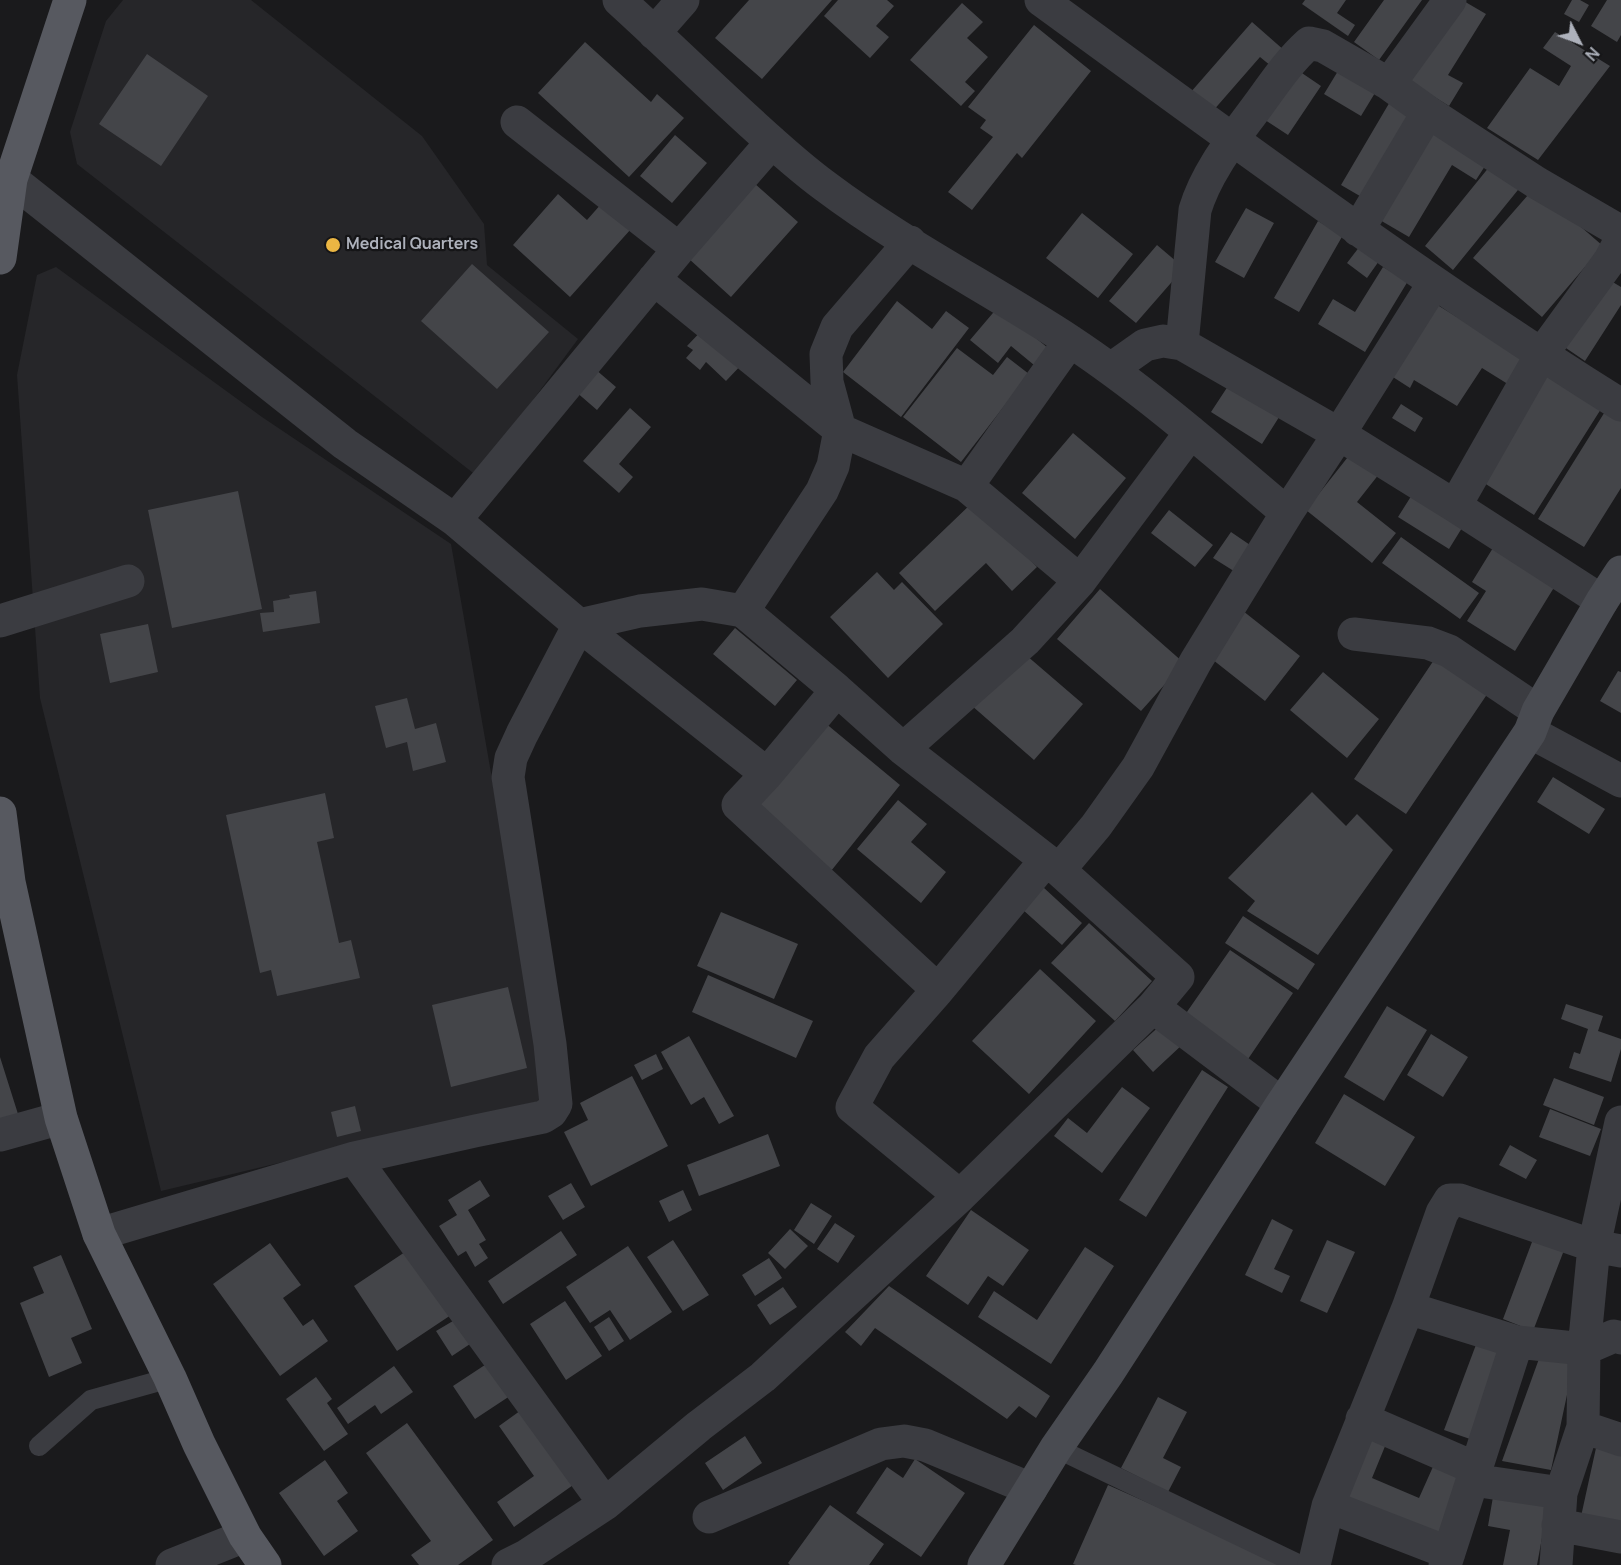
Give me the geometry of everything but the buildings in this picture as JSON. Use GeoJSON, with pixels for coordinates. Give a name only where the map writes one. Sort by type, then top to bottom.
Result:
{"type":"FeatureCollection","features":[{"type":"Feature","properties":{"kind":"main road"},"geometry":{"type":"LineString","coordinates":[[0,258],[11,179],[70,0]]}},
{"type":"Feature","properties":{"kind":"main road"},"geometry":{"type":"LineString","coordinates":[[0,813],[9,882],[61,1118],[99,1234],[245,1536],[265,1565]]}},
{"type":"Feature","properties":{"kind":"street"},"geometry":{"type":"LineString","coordinates":[[619,0],[701,78],[824,185],[1111,369],[1191,432],[1287,513]]}},
{"type":"Feature","properties":{"kind":"street"},"geometry":{"type":"LineString","coordinates":[[654,33],[683,0]]}},
{"type":"Feature","properties":{"kind":"street"},"geometry":{"type":"LineString","coordinates":[[1041,0],[1358,230],[1541,355],[1621,405]]}},
{"type":"Feature","properties":{"kind":"street"},"geometry":{"type":"LineString","coordinates":[[1389,84],[1450,0]]}},
{"type":"Feature","properties":{"kind":"street"},"geometry":{"type":"LineString","coordinates":[[1182,344],[1195,210],[1204,185],[1233,140],[1295,56],[1309,43],[1323,46],[1389,84],[1537,183],[1616,229],[1620,236],[1620,241],[1610,260],[1541,355],[1455,506]]}},
{"type":"Feature","properties":{"kind":"street"},"geometry":{"type":"LineString","coordinates":[[1358,230],[1428,112]]}},
{"type":"Feature","properties":{"kind":"street"},"geometry":{"type":"LineString","coordinates":[[517,122],[679,249]]}},
{"type":"Feature","properties":{"kind":"street"},"geometry":{"type":"LineString","coordinates":[[455,520],[679,249],[772,142]]}},
{"type":"Feature","properties":{"kind":"street"},"geometry":{"type":"LineString","coordinates":[[11,179],[345,444],[455,520],[579,625],[767,774]]}},
{"type":"Feature","properties":{"kind":"street"},"geometry":{"type":"LineString","coordinates":[[743,611],[822,491],[833,466],[840,430],[827,382],[826,354],[837,327],[910,242]]}},
{"type":"Feature","properties":{"kind":"street"},"geometry":{"type":"LineString","coordinates":[[654,279],[840,430],[968,486],[1080,581]]}},
{"type":"Feature","properties":{"kind":"street"},"geometry":{"type":"LineString","coordinates":[[960,1196],[852,1107],[879,1057],[1053,865],[1096,826],[1138,767],[1185,678],[1434,283]]}},
{"type":"Feature","properties":{"kind":"street"},"geometry":{"type":"LineString","coordinates":[[968,486],[1070,341]]}},
{"type":"Feature","properties":{"kind":"street"},"geometry":{"type":"LineString","coordinates":[[1111,369],[1144,345],[1163,341],[1182,344],[1339,434],[1602,601]]}},
{"type":"Feature","properties":{"kind":"street"},"geometry":{"type":"LineString","coordinates":[[903,749],[1025,642],[1080,581],[1191,432]]}},
{"type":"Feature","properties":{"kind":"street"},"geometry":{"type":"LineString","coordinates":[[984,1565],[1056,1448],[1108,1373],[1534,722],[1602,601],[1621,572]]}},
{"type":"Feature","properties":{"kind":"street"},"geometry":{"type":"LineString","coordinates":[[0,621],[128,582]]}},
{"type":"Feature","properties":{"kind":"street"},"geometry":{"type":"LineString","coordinates":[[99,1234],[354,1158],[543,1117],[555,1108],[550,1044],[508,777],[510,758],[579,625],[640,611],[702,604],[743,611],[903,749],[1053,865],[1178,977],[1153,1007],[960,1196],[763,1377],[699,1426],[605,1504],[526,1556],[508,1565]]}},
{"type":"Feature","properties":{"kind":"street"},"geometry":{"type":"LineString","coordinates":[[1354,634],[1428,643],[1449,651],[1534,722],[1621,781]]}},
{"type":"Feature","properties":{"kind":"street"},"geometry":{"type":"LineString","coordinates":[[837,690],[738,805],[938,990]]}},
{"type":"Feature","properties":{"kind":"street"},"geometry":{"type":"LineString","coordinates":[[1153,1007],[1282,1104]]}},
{"type":"Feature","properties":{"kind":"street"},"geometry":{"type":"LineString","coordinates":[[0,1135],[61,1118]]}},
{"type":"Feature","properties":{"kind":"street"},"geometry":{"type":"LineString","coordinates":[[1556,1565],[1561,1492],[1583,1427],[1584,1349],[1608,1249],[1621,1122]]}},
{"type":"Feature","properties":{"kind":"street"},"geometry":{"type":"LineString","coordinates":[[354,1158],[605,1504]]}},
{"type":"Feature","properties":{"kind":"street"},"geometry":{"type":"LineString","coordinates":[[1314,1565],[1328,1506],[1450,1200],[1460,1200],[1608,1249]]}},
{"type":"Feature","properties":{"kind":"street"},"geometry":{"type":"LineString","coordinates":[[1408,1308],[1517,1342],[1584,1349],[1614,1336],[1621,1338]]}},
{"type":"Feature","properties":{"kind":"street"},"geometry":{"type":"LineString","coordinates":[[1328,1506],[1447,1559],[1517,1342]]}},
{"type":"Feature","properties":{"kind":"street"},"geometry":{"type":"LineString","coordinates":[[1362,1419],[1475,1474],[1561,1492]]}},
{"type":"Feature","properties":{"kind":"street"},"geometry":{"type":"LineString","coordinates":[[1583,1427],[1621,1440]]}},
{"type":"Feature","properties":{"kind":"street"},"geometry":{"type":"LineString","coordinates":[[709,1517],[881,1444],[904,1441],[925,1445],[1031,1489]]}},
{"type":"Feature","properties":{"kind":"street"},"geometry":{"type":"LineString","coordinates":[[1558,1525],[1621,1537]]}},
{"type":"Feature","properties":{"kind":"street"},"geometry":{"type":"LineString","coordinates":[[172,1565],[245,1536]]}},
{"type":"Feature","properties":{"kind":"lane"},"geometry":{"type":"LineString","coordinates":[[39,1446],[91,1400],[170,1378]]}},
{"type":"Feature","properties":{"kind":"lane"},"geometry":{"type":"LineString","coordinates":[[1056,1448],[1300,1565]]}},
{"type":"Feature","properties":{"kind":"shaded area","name":"Medical Quarters"},"geometry":{"type":"Polygon","coordinates":[[[123,0],[251,0],[422,136],[484,224],[487,265],[578,339],[477,476],[77,164],[70,132],[106,21],[123,0]]]}},
{"type":"Feature","properties":{"kind":"shaded area"},"geometry":{"type":"Polygon","coordinates":[[[56,267],[262,417],[451,544],[548,1099],[161,1191],[40,698],[17,375],[37,275],[56,267]]]}},
{"type":"Feature","properties":{"kind":"place","name":"Medical Quarters"},"geometry":{"type":"Point","coordinates":[333,245]}}]}
